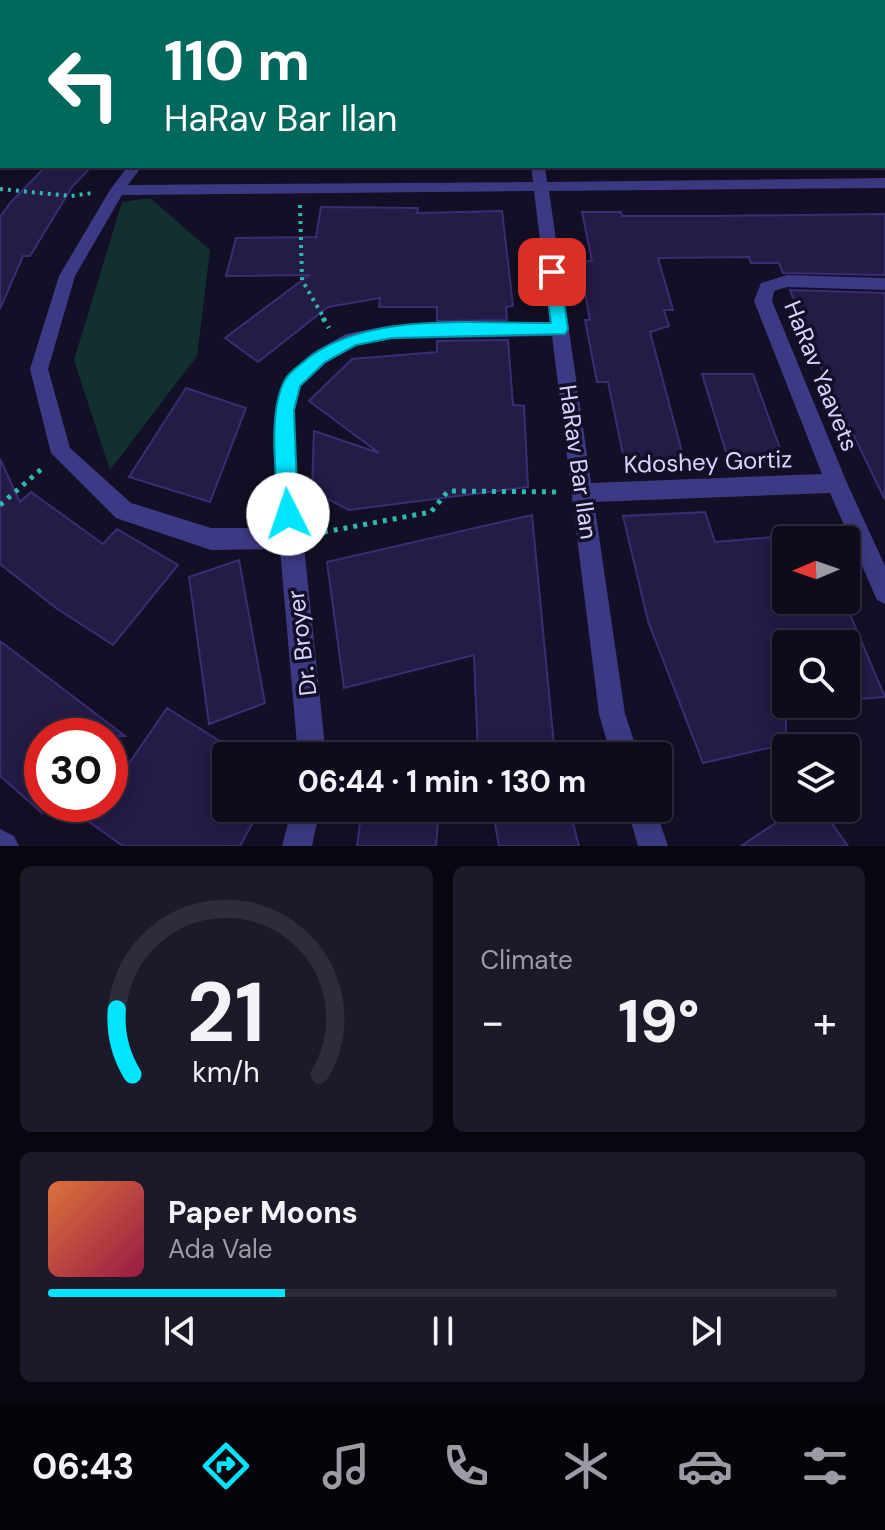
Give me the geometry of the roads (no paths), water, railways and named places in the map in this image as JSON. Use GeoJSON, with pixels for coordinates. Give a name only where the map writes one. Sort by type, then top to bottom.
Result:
{"type":"FeatureCollection","features":[{"type":"Feature","properties":{"kind":"street"},"geometry":{"type":"LineString","coordinates":[[134,168],[117,190],[67,276],[39,369],[61,453],[124,511],[211,539],[290,538]]}},
{"type":"Feature","properties":{"kind":"street"},"geometry":{"type":"LineString","coordinates":[[117,190],[299,188],[539,176],[885,183]]}},
{"type":"Feature","properties":{"kind":"street","name":"HaRav Bar Ilan"},"geometry":{"type":"LineString","coordinates":[[539,176],[612,714],[621,742]]}},
{"type":"Feature","properties":{"kind":"street","name":"HaRav Yaavets"},"geometry":{"type":"LineString","coordinates":[[885,284],[787,281],[767,287],[763,301],[836,483],[885,592]]}},
{"type":"Feature","properties":{"kind":"street","name":"Dr. Broyer"},"geometry":{"type":"LineString","coordinates":[[312,742],[283,441],[285,410],[292,382],[319,358],[352,339],[392,332],[560,329]]}},
{"type":"Feature","properties":{"kind":"street","name":"Kdoshey Gortiz"},"geometry":{"type":"LineString","coordinates":[[582,493],[836,483]]}},
{"type":"Feature","properties":{"kind":"street"},"geometry":{"type":"LineString","coordinates":[[297,846],[303,822]]}},
{"type":"Feature","properties":{"kind":"street"},"geometry":{"type":"LineString","coordinates":[[645,822],[653,846]]}}]}
